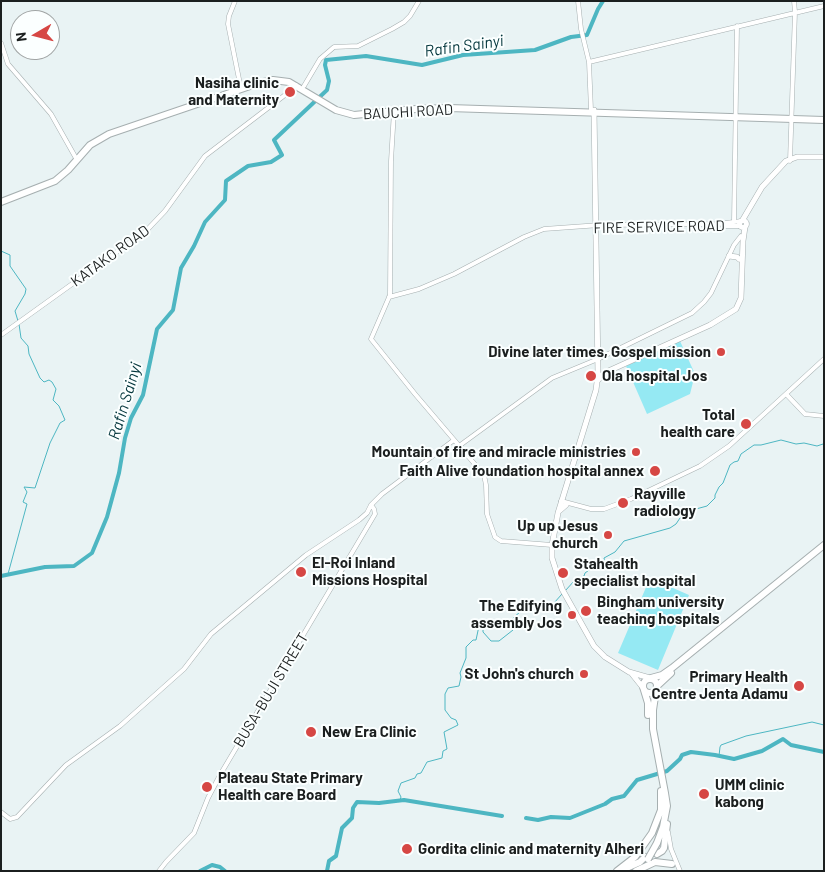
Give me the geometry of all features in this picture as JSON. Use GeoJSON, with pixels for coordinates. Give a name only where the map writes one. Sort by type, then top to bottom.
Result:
{"type":"FeatureCollection","features":[{"type":"Feature","properties":{"kind":"highway","name":"BAUCHI ROAD"},"geometry":{"type":"LineString","coordinates":[[241,88],[262,79],[281,77],[304,86],[312,94]]}},
{"type":"Feature","properties":{"kind":"highway","name":"BAUCHI ROAD"},"geometry":{"type":"LineString","coordinates":[[1,200],[50,180],[77,159],[91,142],[109,132],[241,88],[273,80],[287,81],[345,113],[354,115],[394,110],[449,108],[592,110],[824,119]]}},
{"type":"Feature","properties":{"kind":"highway"},"geometry":{"type":"LineString","coordinates":[[658,854],[664,848],[667,822],[666,800],[651,745],[644,681],[664,674],[672,668],[824,545]]}},
{"type":"Feature","properties":{"kind":"highway"},"geometry":{"type":"LineString","coordinates":[[644,689],[649,693],[657,688],[824,549]]}},
{"type":"Feature","properties":{"kind":"highway"},"geometry":{"type":"LineString","coordinates":[[650,678],[655,680],[657,688],[652,723],[663,816],[656,843]]}},
{"type":"Feature","properties":{"kind":"highway"},"geometry":{"type":"LineString","coordinates":[[619,871],[632,860],[656,826],[660,814],[661,790]]}},
{"type":"Feature","properties":{"kind":"highway"},"geometry":{"type":"LineString","coordinates":[[628,871],[641,865],[656,843],[666,813]]}},
{"type":"Feature","properties":{"kind":"highway"},"geometry":{"type":"LineString","coordinates":[[645,844],[672,864]]}},
{"type":"Feature","properties":{"kind":"highway"},"geometry":{"type":"LineString","coordinates":[[619,871],[646,858]]}},
{"type":"Feature","properties":{"kind":"highway"},"geometry":{"type":"LineString","coordinates":[[636,871],[655,862],[672,864]]}},
{"type":"Feature","properties":{"kind":"main road"},"geometry":{"type":"LineString","coordinates":[[592,110],[597,358],[593,395]]}},
{"type":"Feature","properties":{"kind":"main road"},"geometry":{"type":"LineString","coordinates":[[791,151],[792,159]]}},
{"type":"Feature","properties":{"kind":"main road"},"geometry":{"type":"LineString","coordinates":[[791,151],[792,159]]}},
{"type":"Feature","properties":{"kind":"main road"},"geometry":{"type":"LineString","coordinates":[[728,315],[738,300],[739,260],[743,224],[762,187],[792,159],[824,158]]}},
{"type":"Feature","properties":{"kind":"main road"},"geometry":{"type":"LineString","coordinates":[[601,372],[744,307],[741,295],[743,224]]}},
{"type":"Feature","properties":{"kind":"main road"},"geometry":{"type":"LineString","coordinates":[[729,256],[737,257],[739,260]]}},
{"type":"Feature","properties":{"kind":"main road"},"geometry":{"type":"LineString","coordinates":[[728,315],[738,305],[741,295]]}},
{"type":"Feature","properties":{"kind":"main road"},"geometry":{"type":"LineString","coordinates":[[597,358],[601,372],[560,502],[552,545],[553,565],[563,592],[594,646],[605,658],[629,672],[650,678]]}},
{"type":"Feature","properties":{"kind":"main road"},"geometry":{"type":"LineString","coordinates":[[558,513],[561,508],[569,505],[565,499],[564,492]]}},
{"type":"Feature","properties":{"kind":"main road"},"geometry":{"type":"LineString","coordinates":[[629,672],[644,689]]}},
{"type":"Feature","properties":{"kind":"street"},"geometry":{"type":"LineString","coordinates":[[235,1],[230,11],[228,24],[241,88]]}},
{"type":"Feature","properties":{"kind":"street"},"geometry":{"type":"LineString","coordinates":[[304,86],[320,60],[334,47],[358,46],[392,30],[404,22],[419,1]]}},
{"type":"Feature","properties":{"kind":"street"},"geometry":{"type":"LineString","coordinates":[[578,1],[589,62],[592,110]]}},
{"type":"Feature","properties":{"kind":"street"},"geometry":{"type":"LineString","coordinates":[[791,151],[794,1]]}},
{"type":"Feature","properties":{"kind":"street"},"geometry":{"type":"LineString","coordinates":[[589,62],[824,6]]}},
{"type":"Feature","properties":{"kind":"street"},"geometry":{"type":"LineString","coordinates":[[734,222],[737,26]]}},
{"type":"Feature","properties":{"kind":"street"},"geometry":{"type":"LineString","coordinates":[[1,44],[8,64],[50,114],[77,159]]}},
{"type":"Feature","properties":{"kind":"street","name":"KATAKO ROAD"},"geometry":{"type":"LineString","coordinates":[[1,336],[146,231],[165,212],[205,156],[296,85]]}},
{"type":"Feature","properties":{"kind":"street"},"geometry":{"type":"LineString","coordinates":[[394,110],[391,161],[389,298],[371,339],[485,477],[487,514],[495,537],[501,541],[552,545]]}},
{"type":"Feature","properties":{"kind":"street"},"geometry":{"type":"LineString","coordinates":[[595,227],[734,222],[743,224]]}},
{"type":"Feature","properties":{"kind":"street","name":"FIRE SERVICE ROAD"},"geometry":{"type":"LineString","coordinates":[[389,298],[419,289],[456,273],[539,230],[743,224]]}},
{"type":"Feature","properties":{"kind":"street"},"geometry":{"type":"LineString","coordinates":[[459,446],[552,378],[605,355],[696,310],[714,288],[734,244],[741,236]]}},
{"type":"Feature","properties":{"kind":"street"},"geometry":{"type":"LineString","coordinates":[[560,502],[591,509],[604,509],[631,499],[700,466],[729,446],[824,359]]}},
{"type":"Feature","properties":{"kind":"street"},"geometry":{"type":"LineString","coordinates":[[786,394],[804,414],[824,416]]}},
{"type":"Feature","properties":{"kind":"street"},"geometry":{"type":"LineString","coordinates":[[1,812],[10,819],[17,817],[66,765],[120,726],[184,669],[212,634],[306,555],[359,520],[382,494],[454,440]]}},
{"type":"Feature","properties":{"kind":"street","name":"BUSA-BUJI STREET"},"geometry":{"type":"LineString","coordinates":[[159,871],[192,836],[197,828],[208,798],[220,775],[375,514],[371,505]]}},
{"type":"Feature","properties":{"kind":"street"},"geometry":{"type":"LineString","coordinates":[[667,822],[671,849],[679,871]]}},
{"type":"Feature","properties":{"kind":"street"},"geometry":{"type":"LineString","coordinates":[[672,864],[679,871]]}},
{"type":"Feature","properties":{"kind":"shaded area"},"geometry":{"type":"Polygon","coordinates":[[[680,341],[695,374],[690,394],[647,414],[626,366],[680,341]]]}},
{"type":"Feature","properties":{"kind":"shaded area"},"geometry":{"type":"Polygon","coordinates":[[[650,578],[689,595],[658,670],[618,653],[650,578]]]}},
{"type":"Feature","properties":{"kind":"waterway","name":"Rafin Sainyi"},"geometry":{"type":"LineString","coordinates":[[1,576],[45,567],[74,566],[92,553],[107,517],[131,418],[143,395],[157,329],[173,310],[181,268],[205,222],[225,200],[226,181],[248,166],[271,162],[282,155],[274,140],[327,90],[329,81],[325,65],[326,60],[366,56],[422,65],[463,55],[535,50],[571,37],[587,35],[603,1]]}},
{"type":"Feature","properties":{"kind":"waterway"},"geometry":{"type":"LineString","coordinates":[[1,251],[10,255],[10,266],[26,289],[15,311],[18,321]]}},
{"type":"Feature","properties":{"kind":"waterway"},"geometry":{"type":"LineString","coordinates":[[8,574],[27,504],[23,502],[27,492],[24,487],[35,488],[50,443],[60,423],[65,420],[59,406],[53,400],[56,389],[52,382],[49,380],[44,382],[40,378],[29,354],[28,346],[21,338],[19,324]]}},
{"type":"Feature","properties":{"kind":"waterway"},"geometry":{"type":"LineString","coordinates":[[565,591],[575,580],[584,576],[592,568],[605,566],[604,558],[615,552],[624,541],[670,528],[680,518],[688,517],[696,509],[707,506],[715,498],[730,465],[738,461],[741,454],[754,445],[781,440],[796,444],[804,443],[817,446],[823,444],[824,446]]}},
{"type":"Feature","properties":{"kind":"waterway"},"geometry":{"type":"LineString","coordinates":[[400,800],[401,797],[398,791],[401,783],[415,778],[417,774],[421,773],[427,762],[442,758],[443,751],[447,749],[444,732],[458,725],[456,720],[451,718],[445,710],[445,694],[448,688],[459,686],[460,673],[466,658],[466,647],[473,640],[476,640],[479,626],[483,627],[483,632],[491,641],[499,641],[513,630],[512,619],[521,611],[527,609],[532,604],[546,612],[562,594]]}},
{"type":"Feature","properties":{"kind":"waterway"},"geometry":{"type":"LineString","coordinates":[[719,756],[721,745],[746,736],[812,722],[824,725]]}},
{"type":"Feature","properties":{"kind":"waterway"},"geometry":{"type":"LineString","coordinates":[[526,818],[538,820],[551,817],[570,818],[605,804],[612,799],[624,796],[637,780],[667,771],[682,755],[691,752],[734,759],[762,751],[783,739],[791,745],[824,752]]}},
{"type":"Feature","properties":{"kind":"waterway"},"geometry":{"type":"LineString","coordinates":[[327,871],[329,861],[336,856],[342,828],[352,818],[353,808],[357,802],[379,803],[404,800],[502,816]]}},
{"type":"Feature","properties":{"kind":"waterway"},"geometry":{"type":"LineString","coordinates":[[200,871],[212,865],[220,867],[225,871]]}},
{"type":"Feature","properties":{"kind":"place","name":"Nasiha clinic and Maternity"},"geometry":{"type":"Point","coordinates":[290,92]}},
{"type":"Feature","properties":{"kind":"place","name":"Divine later times, Gospel mission"},"geometry":{"type":"Point","coordinates":[721,352]}},
{"type":"Feature","properties":{"kind":"place","name":"Ola hospital Jos"},"geometry":{"type":"Point","coordinates":[591,376]}},
{"type":"Feature","properties":{"kind":"place","name":"Total health care"},"geometry":{"type":"Point","coordinates":[746,424]}},
{"type":"Feature","properties":{"kind":"place","name":"Mountain of fire and miracle ministries"},"geometry":{"type":"Point","coordinates":[636,452]}},
{"type":"Feature","properties":{"kind":"place","name":"Faith Alive foundation hospital annex"},"geometry":{"type":"Point","coordinates":[655,471]}},
{"type":"Feature","properties":{"kind":"place","name":"Rayville radiology"},"geometry":{"type":"Point","coordinates":[623,503]}},
{"type":"Feature","properties":{"kind":"place","name":"Up up Jesus church"},"geometry":{"type":"Point","coordinates":[608,535]}},
{"type":"Feature","properties":{"kind":"place","name":"El-Roi Inland Missions Hospital"},"geometry":{"type":"Point","coordinates":[301,572]}},
{"type":"Feature","properties":{"kind":"place","name":"Stahealth specialist hospital"},"geometry":{"type":"Point","coordinates":[563,573]}},
{"type":"Feature","properties":{"kind":"place","name":"Bingham university teaching hospitals"},"geometry":{"type":"Point","coordinates":[586,611]}},
{"type":"Feature","properties":{"kind":"place","name":"The Edifying assembly Jos"},"geometry":{"type":"Point","coordinates":[572,615]}},
{"type":"Feature","properties":{"kind":"place","name":"St John's church"},"geometry":{"type":"Point","coordinates":[584,674]}},
{"type":"Feature","properties":{"kind":"place","name":"Primary Health Centre Jenta Adamu"},"geometry":{"type":"Point","coordinates":[799,686]}},
{"type":"Feature","properties":{"kind":"place","name":"New Era Clinic"},"geometry":{"type":"Point","coordinates":[311,732]}},
{"type":"Feature","properties":{"kind":"place","name":"Plateau State Primary Health care Board"},"geometry":{"type":"Point","coordinates":[207,787]}},
{"type":"Feature","properties":{"kind":"place","name":"UMM clinic kabong"},"geometry":{"type":"Point","coordinates":[704,794]}},
{"type":"Feature","properties":{"kind":"place","name":"Gordita clinic and maternity Alheri"},"geometry":{"type":"Point","coordinates":[407,849]}}]}
